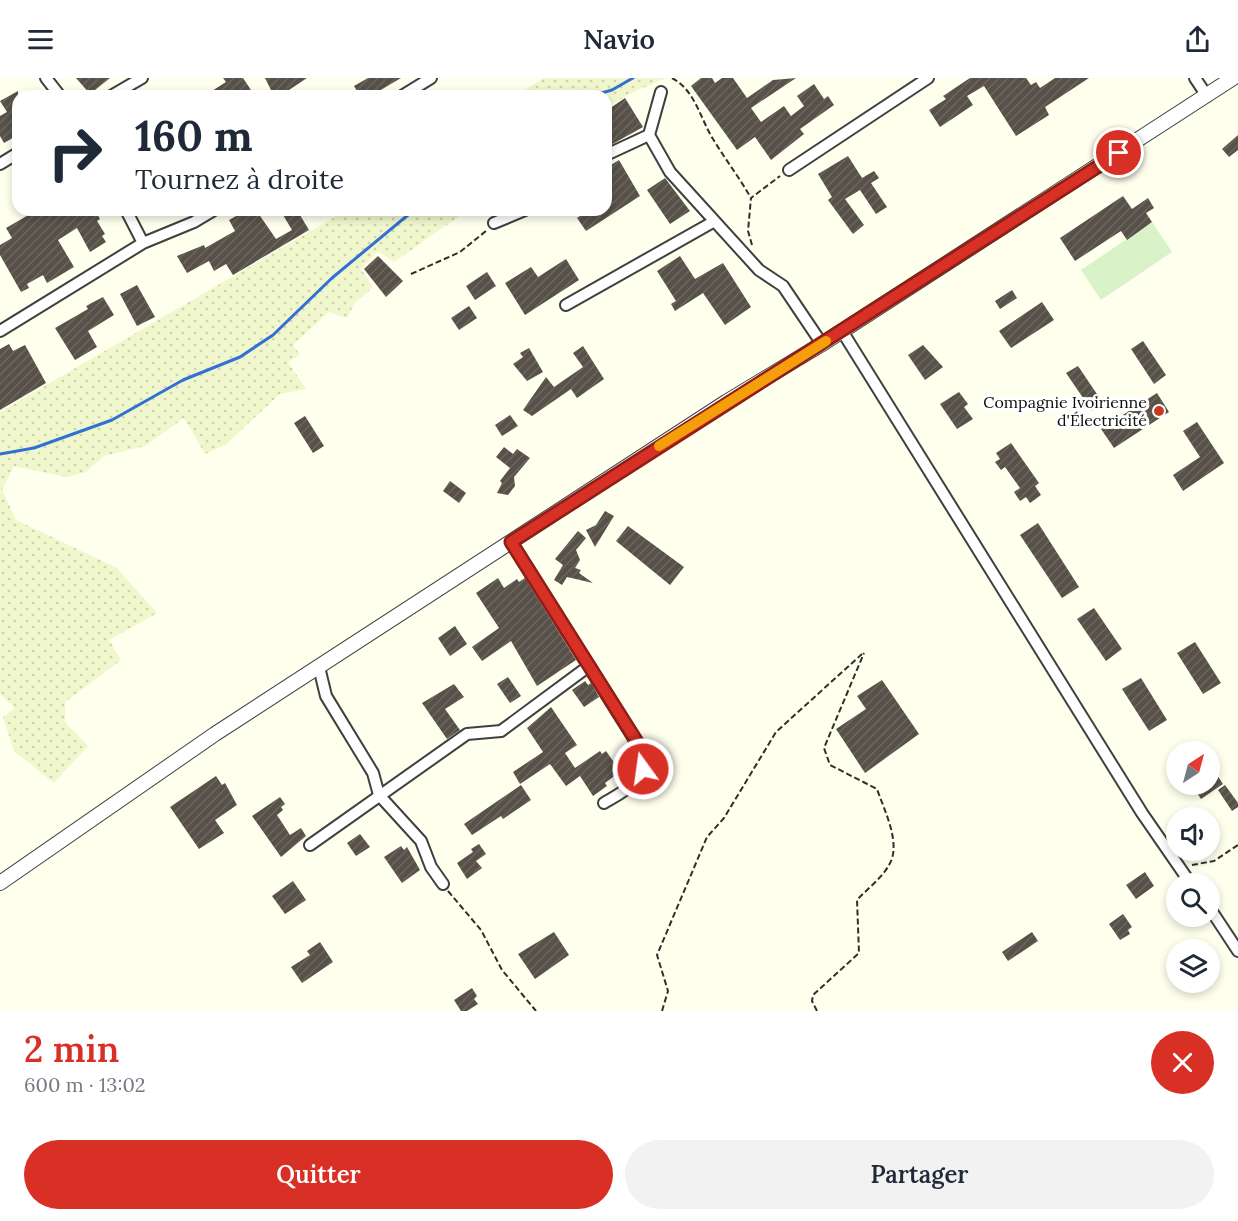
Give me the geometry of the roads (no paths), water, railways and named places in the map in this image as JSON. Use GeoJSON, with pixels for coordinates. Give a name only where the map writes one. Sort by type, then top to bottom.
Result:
{"type":"FeatureCollection","features":[{"type":"Feature","properties":{"kind":"street"},"geometry":{"type":"LineString","coordinates":[[46,78],[55,90]]}},
{"type":"Feature","properties":{"kind":"street"},"geometry":{"type":"LineString","coordinates":[[121,90],[142,78]]}},
{"type":"Feature","properties":{"kind":"street"},"geometry":{"type":"LineString","coordinates":[[412,90],[431,78]]}},
{"type":"Feature","properties":{"kind":"street"},"geometry":{"type":"LineString","coordinates":[[789,170],[928,78]]}},
{"type":"Feature","properties":{"kind":"street"},"geometry":{"type":"LineString","coordinates":[[1195,78],[1207,96]]}},
{"type":"Feature","properties":{"kind":"street"},"geometry":{"type":"LineString","coordinates":[[0,883],[215,734],[726,402],[822,344],[1233,78]]}},
{"type":"Feature","properties":{"kind":"street"},"geometry":{"type":"LineString","coordinates":[[661,92],[649,135],[670,172],[759,270],[783,286],[822,344]]}},
{"type":"Feature","properties":{"kind":"street"},"geometry":{"type":"LineString","coordinates":[[612,153],[649,135]]}},
{"type":"Feature","properties":{"kind":"street"},"geometry":{"type":"LineString","coordinates":[[129,216],[143,243]]}},
{"type":"Feature","properties":{"kind":"street"},"geometry":{"type":"LineString","coordinates":[[0,331],[143,243],[204,216]]}},
{"type":"Feature","properties":{"kind":"street"},"geometry":{"type":"LineString","coordinates":[[494,223],[511,216]]}},
{"type":"Feature","properties":{"kind":"street"},"geometry":{"type":"LineString","coordinates":[[566,306],[713,222]]}},
{"type":"Feature","properties":{"kind":"street"},"geometry":{"type":"LineString","coordinates":[[842,331],[1183,873]]}},
{"type":"Feature","properties":{"kind":"street"},"geometry":{"type":"LineString","coordinates":[[511,542],[644,753],[643,769],[635,783],[604,803]]}},
{"type":"Feature","properties":{"kind":"street"},"geometry":{"type":"LineString","coordinates":[[310,845],[466,734],[501,731],[589,666]]}},
{"type":"Feature","properties":{"kind":"street"},"geometry":{"type":"LineString","coordinates":[[319,667],[327,696],[373,773],[379,795],[422,841],[431,867],[443,884]]}},
{"type":"Feature","properties":{"kind":"street"},"geometry":{"type":"LineString","coordinates":[[1220,924],[1238,951]]}},
{"type":"Feature","properties":{"kind":"waterway"},"geometry":{"type":"LineString","coordinates":[[612,90],[633,78]]}},
{"type":"Feature","properties":{"kind":"waterway"},"geometry":{"type":"LineString","coordinates":[[0,454],[34,448],[112,420],[183,380],[240,357],[273,335],[332,278],[407,216]]}},
{"type":"Feature","properties":{"kind":"place","name":"Compagnie Ivoirienne d'Électricité"},"geometry":{"type":"Point","coordinates":[1159,411]}}]}
